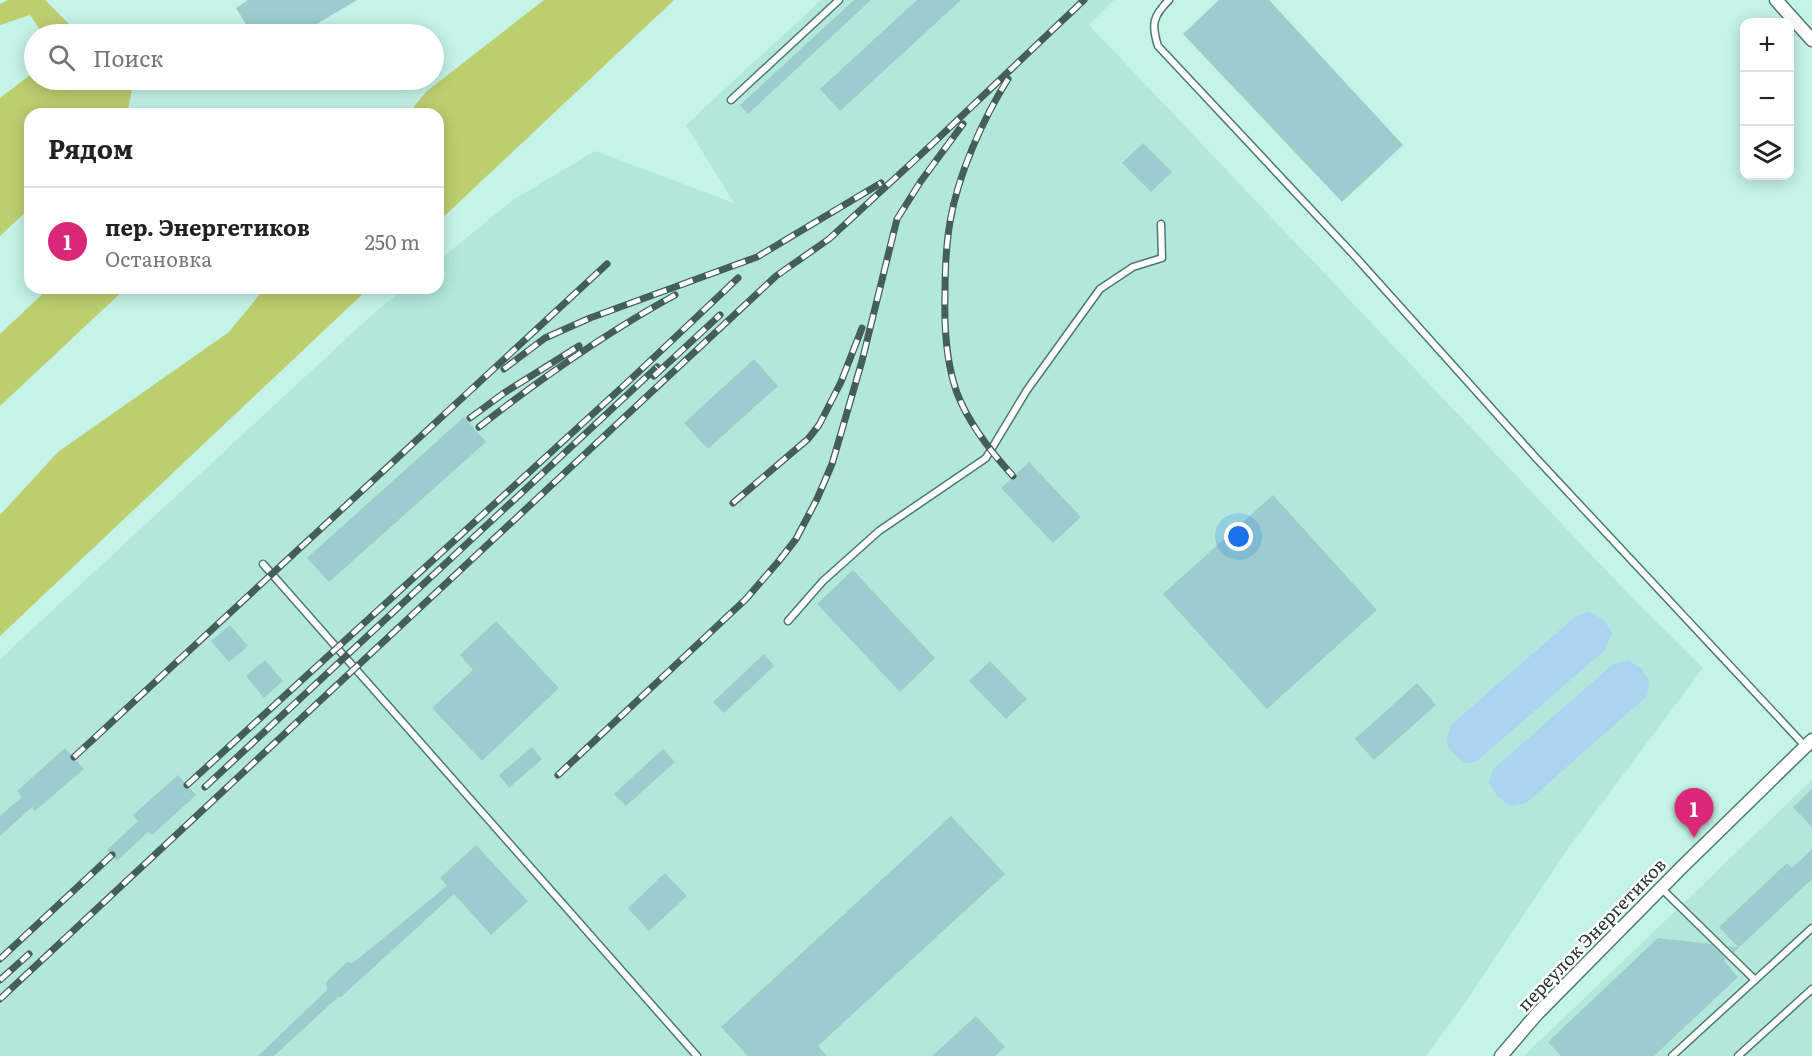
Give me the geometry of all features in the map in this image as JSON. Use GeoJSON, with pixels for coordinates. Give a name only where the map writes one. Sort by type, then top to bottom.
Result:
{"type":"FeatureCollection","features":[{"type":"Feature","properties":{"kind":"street"},"geometry":{"type":"LineString","coordinates":[[1776,0],[1812,40]]}},
{"type":"Feature","properties":{"kind":"street","name":"переулок Энергетиков"},"geometry":{"type":"LineString","coordinates":[[1501,1056],[1536,1015],[1809,743]]}},
{"type":"Feature","properties":{"kind":"lane"},"geometry":{"type":"LineString","coordinates":[[731,100],[839,0]]}},
{"type":"Feature","properties":{"kind":"lane"},"geometry":{"type":"LineString","coordinates":[[1169,0],[1157,12],[1153,31],[1158,46],[1351,252],[1537,459],[1809,743]]}},
{"type":"Feature","properties":{"kind":"lane"},"geometry":{"type":"LineString","coordinates":[[788,621],[823,581],[879,531],[986,458],[1027,390],[1100,290],[1133,267],[1162,258],[1161,224]]}},
{"type":"Feature","properties":{"kind":"lane"},"geometry":{"type":"LineString","coordinates":[[263,564],[697,1056]]}},
{"type":"Feature","properties":{"kind":"lane"},"geometry":{"type":"LineString","coordinates":[[1661,888],[1755,980]]}},
{"type":"Feature","properties":{"kind":"lane"},"geometry":{"type":"LineString","coordinates":[[1672,1056],[1812,928]]}},
{"type":"Feature","properties":{"kind":"lane"},"geometry":{"type":"LineString","coordinates":[[1738,1056],[1812,990]]}},
{"type":"Feature","properties":{"kind":"shaded area"},"geometry":{"type":"Polygon","coordinates":[[[821,0],[1114,0],[1089,25],[1635,601],[1703,668],[1569,847],[1465,1003],[1426,1056],[0,1056],[0,659],[374,313],[398,294],[444,294],[444,256],[513,200],[595,151],[734,203],[686,125],[821,0]]]}},
{"type":"Feature","properties":{"kind":"shaded area"},"geometry":{"type":"Polygon","coordinates":[[[1812,780],[1812,1056],[1524,1056],[1812,780]]]}},
{"type":"Feature","properties":{"kind":"green space"},"geometry":{"type":"Polygon","coordinates":[[[8,0],[45,0],[69,24],[36,24],[30,15],[0,25],[0,4],[8,0]]]}},
{"type":"Feature","properties":{"kind":"green space"},"geometry":{"type":"Polygon","coordinates":[[[544,0],[674,0],[444,216],[444,108],[413,108],[429,90],[444,90],[444,78],[544,0]]]}},
{"type":"Feature","properties":{"kind":"green space"},"geometry":{"type":"Polygon","coordinates":[[[24,80],[24,90],[132,90],[128,108],[24,108],[24,214],[0,236],[0,98],[24,80]]]}},
{"type":"Feature","properties":{"kind":"green space"},"geometry":{"type":"Polygon","coordinates":[[[43,294],[120,294],[0,406],[0,334],[43,294]]]}},
{"type":"Feature","properties":{"kind":"green space"},"geometry":{"type":"Polygon","coordinates":[[[260,294],[363,294],[0,636],[0,515],[58,452],[229,332],[260,294]]]}},
{"type":"Feature","properties":{"kind":"water"},"geometry":{"type":"Polygon","coordinates":[[[1589,612],[1604,620],[1612,633],[1605,650],[1476,762],[1465,763],[1454,754],[1447,741],[1453,723],[1576,616],[1589,612]]]}},
{"type":"Feature","properties":{"kind":"water"},"geometry":{"type":"Polygon","coordinates":[[[1628,660],[1642,669],[1649,681],[1647,696],[1526,803],[1510,806],[1497,796],[1489,783],[1493,769],[1612,665],[1628,660]]]}},
{"type":"Feature","properties":{"kind":"building"},"geometry":{"type":"Polygon","coordinates":[[[248,0],[357,0],[317,24],[246,24],[236,8],[248,0]]]}},
{"type":"Feature","properties":{"kind":"building"},"geometry":{"type":"Polygon","coordinates":[[[854,0],[871,0],[748,114],[740,105],[854,0]]]}},
{"type":"Feature","properties":{"kind":"building"},"geometry":{"type":"Polygon","coordinates":[[[917,0],[961,0],[840,111],[820,89],[917,0]]]}},
{"type":"Feature","properties":{"kind":"building"},"geometry":{"type":"Polygon","coordinates":[[[1219,0],[1269,0],[1403,145],[1342,202],[1183,34],[1219,0]]]}},
{"type":"Feature","properties":{"kind":"building"},"geometry":{"type":"Polygon","coordinates":[[[1143,143],[1172,172],[1151,192],[1122,163],[1143,143]]]}},
{"type":"Feature","properties":{"kind":"building"},"geometry":{"type":"Polygon","coordinates":[[[754,359],[778,386],[708,449],[684,423],[754,359]]]}},
{"type":"Feature","properties":{"kind":"building"},"geometry":{"type":"Polygon","coordinates":[[[464,417],[486,442],[329,582],[307,558],[464,417]]]}},
{"type":"Feature","properties":{"kind":"building"},"geometry":{"type":"Polygon","coordinates":[[[1029,462],[1081,517],[1053,543],[1001,488],[1029,462]]]}},
{"type":"Feature","properties":{"kind":"building"},"geometry":{"type":"Polygon","coordinates":[[[1273,495],[1377,610],[1267,709],[1163,594],[1273,495]]]}},
{"type":"Feature","properties":{"kind":"building"},"geometry":{"type":"Polygon","coordinates":[[[853,570],[935,658],[900,692],[817,604],[853,570]]]}},
{"type":"Feature","properties":{"kind":"building"},"geometry":{"type":"Polygon","coordinates":[[[496,621],[559,688],[482,761],[432,708],[473,670],[460,655],[496,621]]]}},
{"type":"Feature","properties":{"kind":"building"},"geometry":{"type":"Polygon","coordinates":[[[230,625],[248,646],[229,662],[211,641],[230,625]]]}},
{"type":"Feature","properties":{"kind":"building"},"geometry":{"type":"Polygon","coordinates":[[[764,654],[774,666],[724,713],[713,702],[764,654]]]}},
{"type":"Feature","properties":{"kind":"building"},"geometry":{"type":"Polygon","coordinates":[[[265,660],[283,681],[264,698],[246,676],[265,660]]]}},
{"type":"Feature","properties":{"kind":"building"},"geometry":{"type":"Polygon","coordinates":[[[990,661],[1027,699],[1006,719],[969,681],[990,661]]]}},
{"type":"Feature","properties":{"kind":"building"},"geometry":{"type":"Polygon","coordinates":[[[1417,683],[1436,705],[1374,760],[1355,739],[1417,683]]]}},
{"type":"Feature","properties":{"kind":"building"},"geometry":{"type":"Polygon","coordinates":[[[532,747],[542,759],[509,788],[499,775],[532,747]]]}},
{"type":"Feature","properties":{"kind":"building"},"geometry":{"type":"Polygon","coordinates":[[[65,748],[84,769],[35,811],[32,807],[0,836],[0,816],[22,797],[17,791],[65,748]]]}},
{"type":"Feature","properties":{"kind":"building"},"geometry":{"type":"Polygon","coordinates":[[[663,749],[675,762],[626,806],[614,794],[663,749]]]}},
{"type":"Feature","properties":{"kind":"building"},"geometry":{"type":"Polygon","coordinates":[[[178,775],[196,795],[152,835],[148,832],[117,861],[107,850],[138,821],[133,815],[178,775]]]}},
{"type":"Feature","properties":{"kind":"building"},"geometry":{"type":"Polygon","coordinates":[[[1812,789],[1812,827],[1793,807],[1812,789]]]}},
{"type":"Feature","properties":{"kind":"building"},"geometry":{"type":"Polygon","coordinates":[[[951,816],[1005,874],[818,1046],[827,1056],[748,1056],[721,1027],[951,816]]]}},
{"type":"Feature","properties":{"kind":"building"},"geometry":{"type":"Polygon","coordinates":[[[476,845],[528,901],[491,935],[454,894],[274,1056],[258,1056],[327,990],[326,982],[347,962],[352,963],[359,958],[447,886],[440,878],[476,845]]]}},
{"type":"Feature","properties":{"kind":"building"},"geometry":{"type":"Polygon","coordinates":[[[1812,849],[1812,879],[1734,952],[1728,946],[1738,947],[1719,927],[1787,863],[1792,868],[1812,849]]]}},
{"type":"Feature","properties":{"kind":"building"},"geometry":{"type":"Polygon","coordinates":[[[665,873],[687,896],[649,931],[628,908],[665,873]]]}},
{"type":"Feature","properties":{"kind":"building"},"geometry":{"type":"Polygon","coordinates":[[[1658,938],[1711,944],[1726,959],[1724,961],[1738,977],[1654,1056],[1561,1056],[1548,1042],[1658,938]]]}},
{"type":"Feature","properties":{"kind":"building"},"geometry":{"type":"Polygon","coordinates":[[[976,1016],[1005,1047],[995,1056],[932,1056],[976,1016]]]}},
{"type":"Feature","properties":{"kind":"railway"},"geometry":{"type":"LineString","coordinates":[[0,999],[776,276],[829,239],[1084,0]]}},
{"type":"Feature","properties":{"kind":"railway"},"geometry":{"type":"LineString","coordinates":[[1008,79],[990,111],[965,166],[954,204],[947,249],[945,319],[946,345],[957,393],[981,437],[1013,476]]}},
{"type":"Feature","properties":{"kind":"railway"},"geometry":{"type":"LineString","coordinates":[[558,775],[746,599],[796,539],[832,464],[862,361],[897,219],[921,181],[963,124]]}},
{"type":"Feature","properties":{"kind":"railway"},"geometry":{"type":"LineString","coordinates":[[504,369],[545,338],[590,318],[757,257],[881,183]]}},
{"type":"Feature","properties":{"kind":"railway"},"geometry":{"type":"LineString","coordinates":[[74,757],[607,264]]}},
{"type":"Feature","properties":{"kind":"railway"},"geometry":{"type":"LineString","coordinates":[[187,785],[631,379],[738,278]]}},
{"type":"Feature","properties":{"kind":"railway"},"geometry":{"type":"LineString","coordinates":[[479,427],[574,357],[675,295]]}},
{"type":"Feature","properties":{"kind":"railway"},"geometry":{"type":"LineString","coordinates":[[654,376],[720,315]]}},
{"type":"Feature","properties":{"kind":"railway"},"geometry":{"type":"LineString","coordinates":[[733,503],[808,439],[819,425],[841,382],[862,328]]}},
{"type":"Feature","properties":{"kind":"railway"},"geometry":{"type":"LineString","coordinates":[[470,418],[504,393],[579,346]]}},
{"type":"Feature","properties":{"kind":"railway"},"geometry":{"type":"LineString","coordinates":[[205,787],[657,367]]}},
{"type":"Feature","properties":{"kind":"railway"},"geometry":{"type":"LineString","coordinates":[[0,959],[112,855]]}},
{"type":"Feature","properties":{"kind":"railway"},"geometry":{"type":"LineString","coordinates":[[0,980],[29,954]]}},
{"type":"Feature","properties":{"kind":"place","name":"пер. Энергетиков"},"geometry":{"type":"Point","coordinates":[1694,838]}}]}
